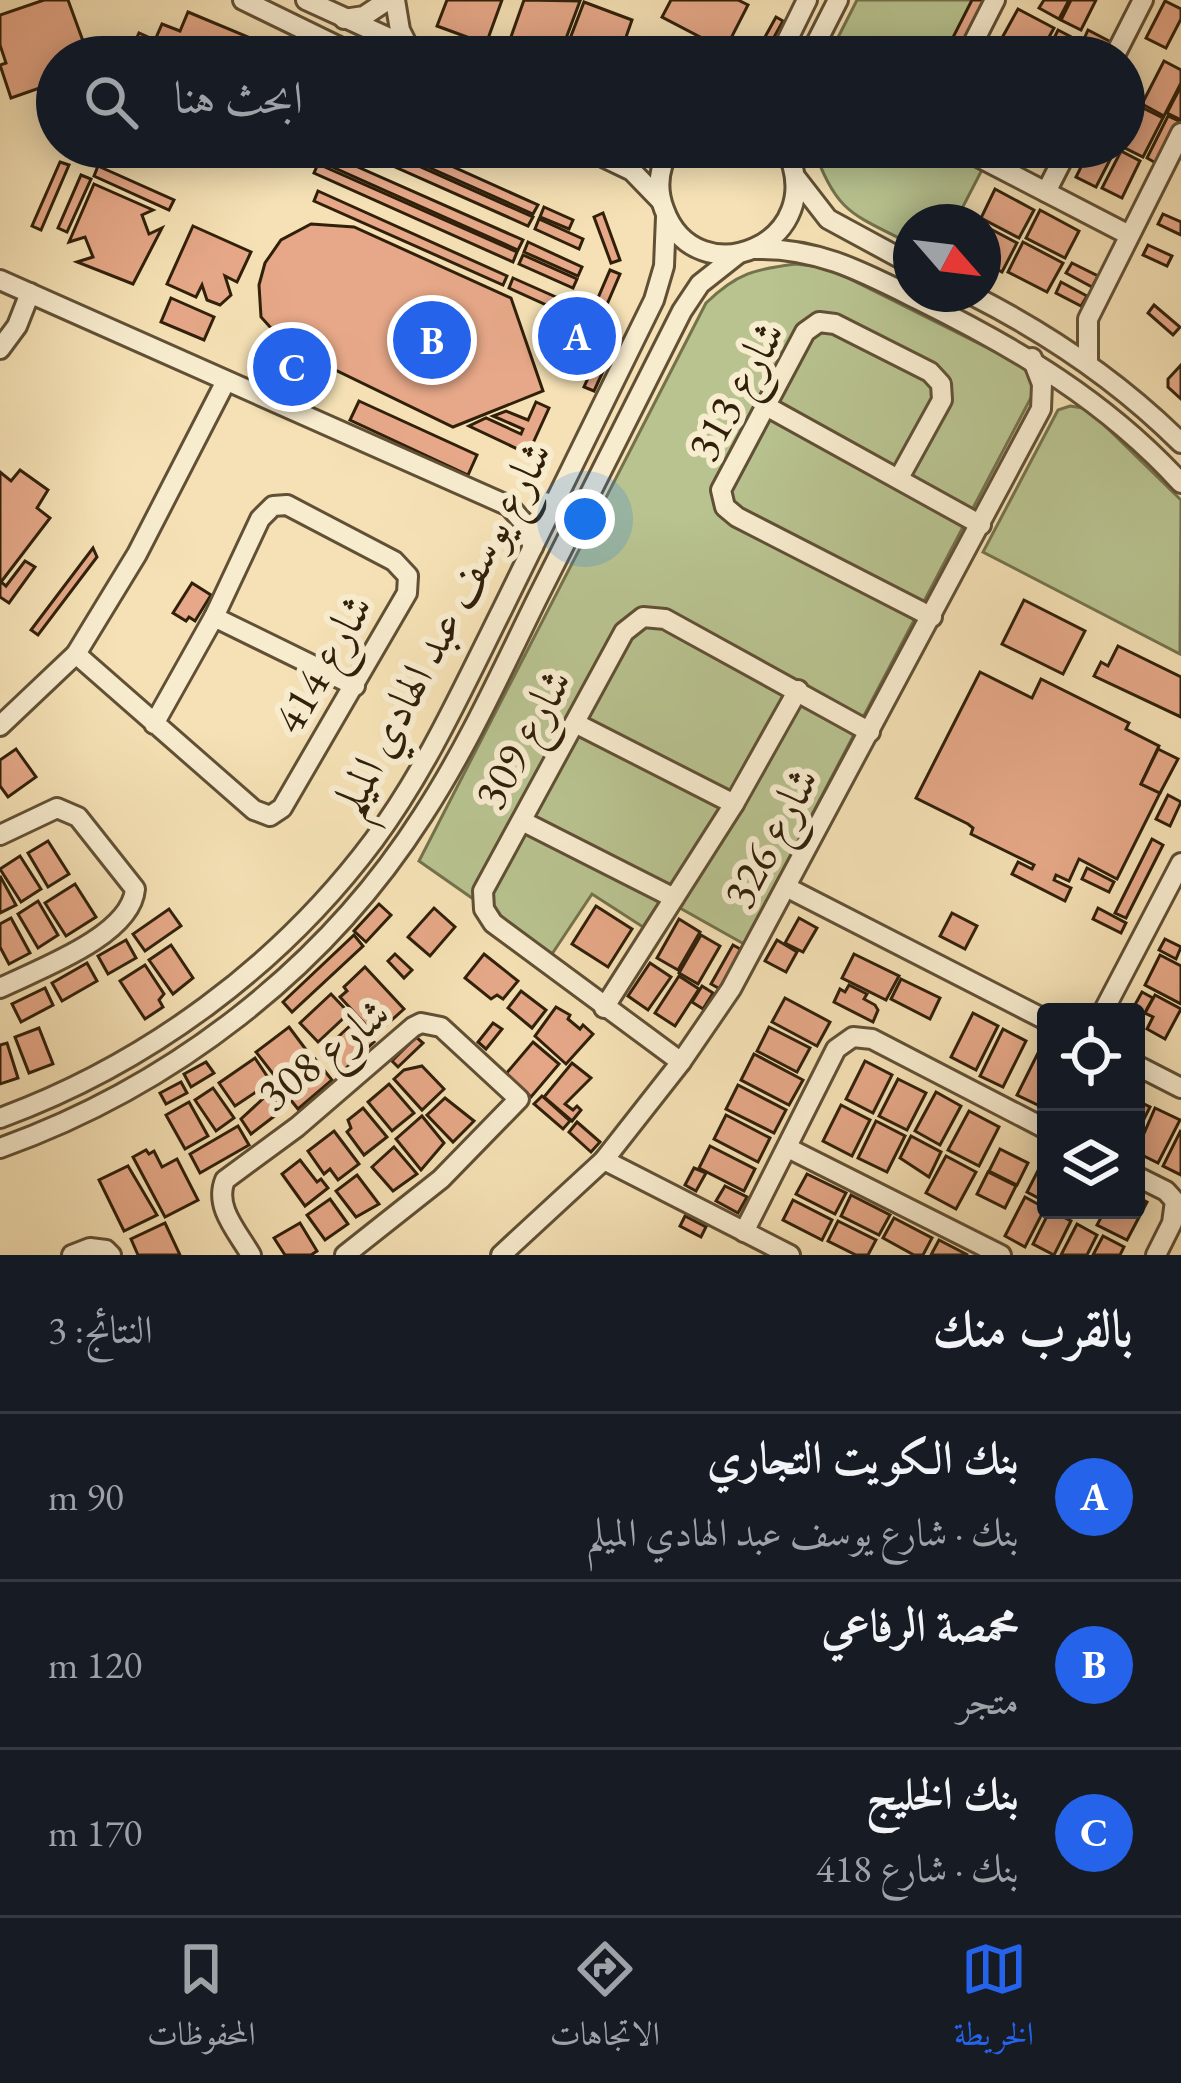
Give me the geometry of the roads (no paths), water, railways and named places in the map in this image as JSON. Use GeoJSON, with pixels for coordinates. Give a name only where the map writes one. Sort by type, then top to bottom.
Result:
{"type":"FeatureCollection","features":[{"type":"Feature","properties":{"kind":"street"},"geometry":{"type":"LineString","coordinates":[[243,0],[317,36]]}},
{"type":"Feature","properties":{"kind":"street"},"geometry":{"type":"LineString","coordinates":[[306,0],[382,36]]}},
{"type":"Feature","properties":{"kind":"street"},"geometry":{"type":"LineString","coordinates":[[344,19],[364,16],[392,0],[403,36]]}},
{"type":"Feature","properties":{"kind":"street"},"geometry":{"type":"LineString","coordinates":[[820,36],[838,0]]}},
{"type":"Feature","properties":{"kind":"street"},"geometry":{"type":"LineString","coordinates":[[977,36],[995,0]]}},
{"type":"Feature","properties":{"kind":"street"},"geometry":{"type":"LineString","coordinates":[[1124,36],[1142,0]]}},
{"type":"Feature","properties":{"kind":"street"},"geometry":{"type":"LineString","coordinates":[[805,6],[811,25],[825,27]]}},
{"type":"Feature","properties":{"kind":"street"},"geometry":{"type":"LineString","coordinates":[[790,36],[805,6]]}},
{"type":"Feature","properties":{"kind":"street"},"geometry":{"type":"LineString","coordinates":[[1088,363],[1088,319],[1181,133]]}},
{"type":"Feature","properties":{"kind":"street"},"geometry":{"type":"LineString","coordinates":[[626,168],[689,243],[721,254],[811,253],[844,263],[1032,358],[1119,421],[1181,483]]}},
{"type":"Feature","properties":{"kind":"street","name":"شارع يوسف عبد الهادي الميلم"},"geometry":{"type":"LineString","coordinates":[[0,1118],[109,1070],[198,1012],[308,917],[395,809],[558,498],[654,300],[664,266],[662,168]]}},
{"type":"Feature","properties":{"kind":"street","name":"شارع يوسف عبد الهادي الميلم"},"geometry":{"type":"LineString","coordinates":[[0,1148],[108,1102],[172,1064],[263,996],[333,930],[399,850],[473,727],[682,311],[712,272],[782,228],[791,213],[792,168]]}},
{"type":"Feature","properties":{"kind":"street"},"geometry":{"type":"LineString","coordinates":[[797,168],[828,219],[893,254]]}},
{"type":"Feature","properties":{"kind":"street"},"geometry":{"type":"LineString","coordinates":[[1000,168],[1129,236]]}},
{"type":"Feature","properties":{"kind":"street"},"geometry":{"type":"LineString","coordinates":[[1046,192],[1058,168]]}},
{"type":"Feature","properties":{"kind":"street"},"geometry":{"type":"LineString","coordinates":[[888,284],[893,268]]}},
{"type":"Feature","properties":{"kind":"street"},"geometry":{"type":"LineString","coordinates":[[0,280],[317,417],[508,506],[525,524],[533,547]]}},
{"type":"Feature","properties":{"kind":"street"},"geometry":{"type":"LineString","coordinates":[[0,349],[17,326],[30,293]]}},
{"type":"Feature","properties":{"kind":"street"},"geometry":{"type":"LineString","coordinates":[[1001,311],[1088,363],[1181,443]]}},
{"type":"Feature","properties":{"kind":"street"},"geometry":{"type":"LineString","coordinates":[[1045,334],[1068,332],[1088,319]]}},
{"type":"Feature","properties":{"kind":"street","name":"شارع 313"},"geometry":{"type":"LineString","coordinates":[[899,478],[942,400],[941,384],[930,371],[835,324],[819,322],[805,332],[721,490],[725,507],[737,517],[932,617]]}},
{"type":"Feature","properties":{"kind":"street"},"geometry":{"type":"LineString","coordinates":[[1032,358],[1042,384],[1041,409]]}},
{"type":"Feature","properties":{"kind":"street"},"geometry":{"type":"LineString","coordinates":[[0,726],[76,654],[137,554],[226,380]]}},
{"type":"Feature","properties":{"kind":"street"},"geometry":{"type":"LineString","coordinates":[[1041,409],[1061,396],[1084,394]]}},
{"type":"Feature","properties":{"kind":"street"},"geometry":{"type":"LineString","coordinates":[[766,406],[981,525]]}},
{"type":"Feature","properties":{"kind":"street","name":"شارع 326"},"geometry":{"type":"LineString","coordinates":[[501,1255],[604,1160],[681,1062],[740,974],[1041,409]]}},
{"type":"Feature","properties":{"kind":"street"},"geometry":{"type":"LineString","coordinates":[[508,506],[558,498]]}},
{"type":"Feature","properties":{"kind":"street","name":"شارع 414"},"geometry":{"type":"LineString","coordinates":[[76,654],[154,724],[254,810],[270,816],[282,808],[355,686],[407,593],[408,576],[394,561],[287,505],[273,506],[260,519],[214,616],[154,724]]}},
{"type":"Feature","properties":{"kind":"street"},"geometry":{"type":"LineString","coordinates":[[214,616],[355,686]]}},
{"type":"Feature","properties":{"kind":"street","name":"شارع 309"},"geometry":{"type":"LineString","coordinates":[[681,1062],[486,914],[483,891],[624,632],[635,620],[665,619],[870,732]]}},
{"type":"Feature","properties":{"kind":"street"},"geometry":{"type":"LineString","coordinates":[[604,1008],[734,804],[798,690]]}},
{"type":"Feature","properties":{"kind":"street"},"geometry":{"type":"LineString","coordinates":[[575,723],[734,804]]}},
{"type":"Feature","properties":{"kind":"street"},"geometry":{"type":"LineString","coordinates":[[408,789],[415,802],[429,806]]}},
{"type":"Feature","properties":{"kind":"street"},"geometry":{"type":"LineString","coordinates":[[0,835],[57,808],[78,817],[135,889],[134,904],[123,918],[82,947],[0,988]]}},
{"type":"Feature","properties":{"kind":"street"},"geometry":{"type":"LineString","coordinates":[[333,930],[406,829],[406,818],[395,809]]}},
{"type":"Feature","properties":{"kind":"street"},"geometry":{"type":"LineString","coordinates":[[522,821],[674,898]]}},
{"type":"Feature","properties":{"kind":"street"},"geometry":{"type":"LineString","coordinates":[[1108,1003],[1181,863]]}},
{"type":"Feature","properties":{"kind":"street"},"geometry":{"type":"LineString","coordinates":[[788,887],[1037,1015]]}},
{"type":"Feature","properties":{"kind":"street","name":"شارع 308"},"geometry":{"type":"LineString","coordinates":[[251,1255],[221,1204],[225,1180],[297,1127],[412,1027],[421,1023],[441,1027],[519,1099],[441,1179],[344,1255]]}},
{"type":"Feature","properties":{"kind":"street"},"geometry":{"type":"LineString","coordinates":[[744,1232],[836,1049],[853,1036],[872,1040],[1037,1125]]}},
{"type":"Feature","properties":{"kind":"street"},"geometry":{"type":"LineString","coordinates":[[1145,1070],[1181,1088]]}},
{"type":"Feature","properties":{"kind":"street"},"geometry":{"type":"LineString","coordinates":[[788,1148],[1001,1255]]}},
{"type":"Feature","properties":{"kind":"street"},"geometry":{"type":"LineString","coordinates":[[604,1160],[790,1255]]}},
{"type":"Feature","properties":{"kind":"street"},"geometry":{"type":"LineString","coordinates":[[1145,1180],[1175,1201],[1172,1223],[1156,1255]]}},
{"type":"Feature","properties":{"kind":"street"},"geometry":{"type":"LineString","coordinates":[[72,1255],[90,1248],[111,1255]]}},
{"type":"Feature","properties":{"kind":"place","name":"بنك الكويت التجاري"},"geometry":{"type":"Point","coordinates":[577,336]}},
{"type":"Feature","properties":{"kind":"place","name":"محمصة الرفاعي"},"geometry":{"type":"Point","coordinates":[432,340]}},
{"type":"Feature","properties":{"kind":"place","name":"بنك الخليج"},"geometry":{"type":"Point","coordinates":[292,367]}}]}
